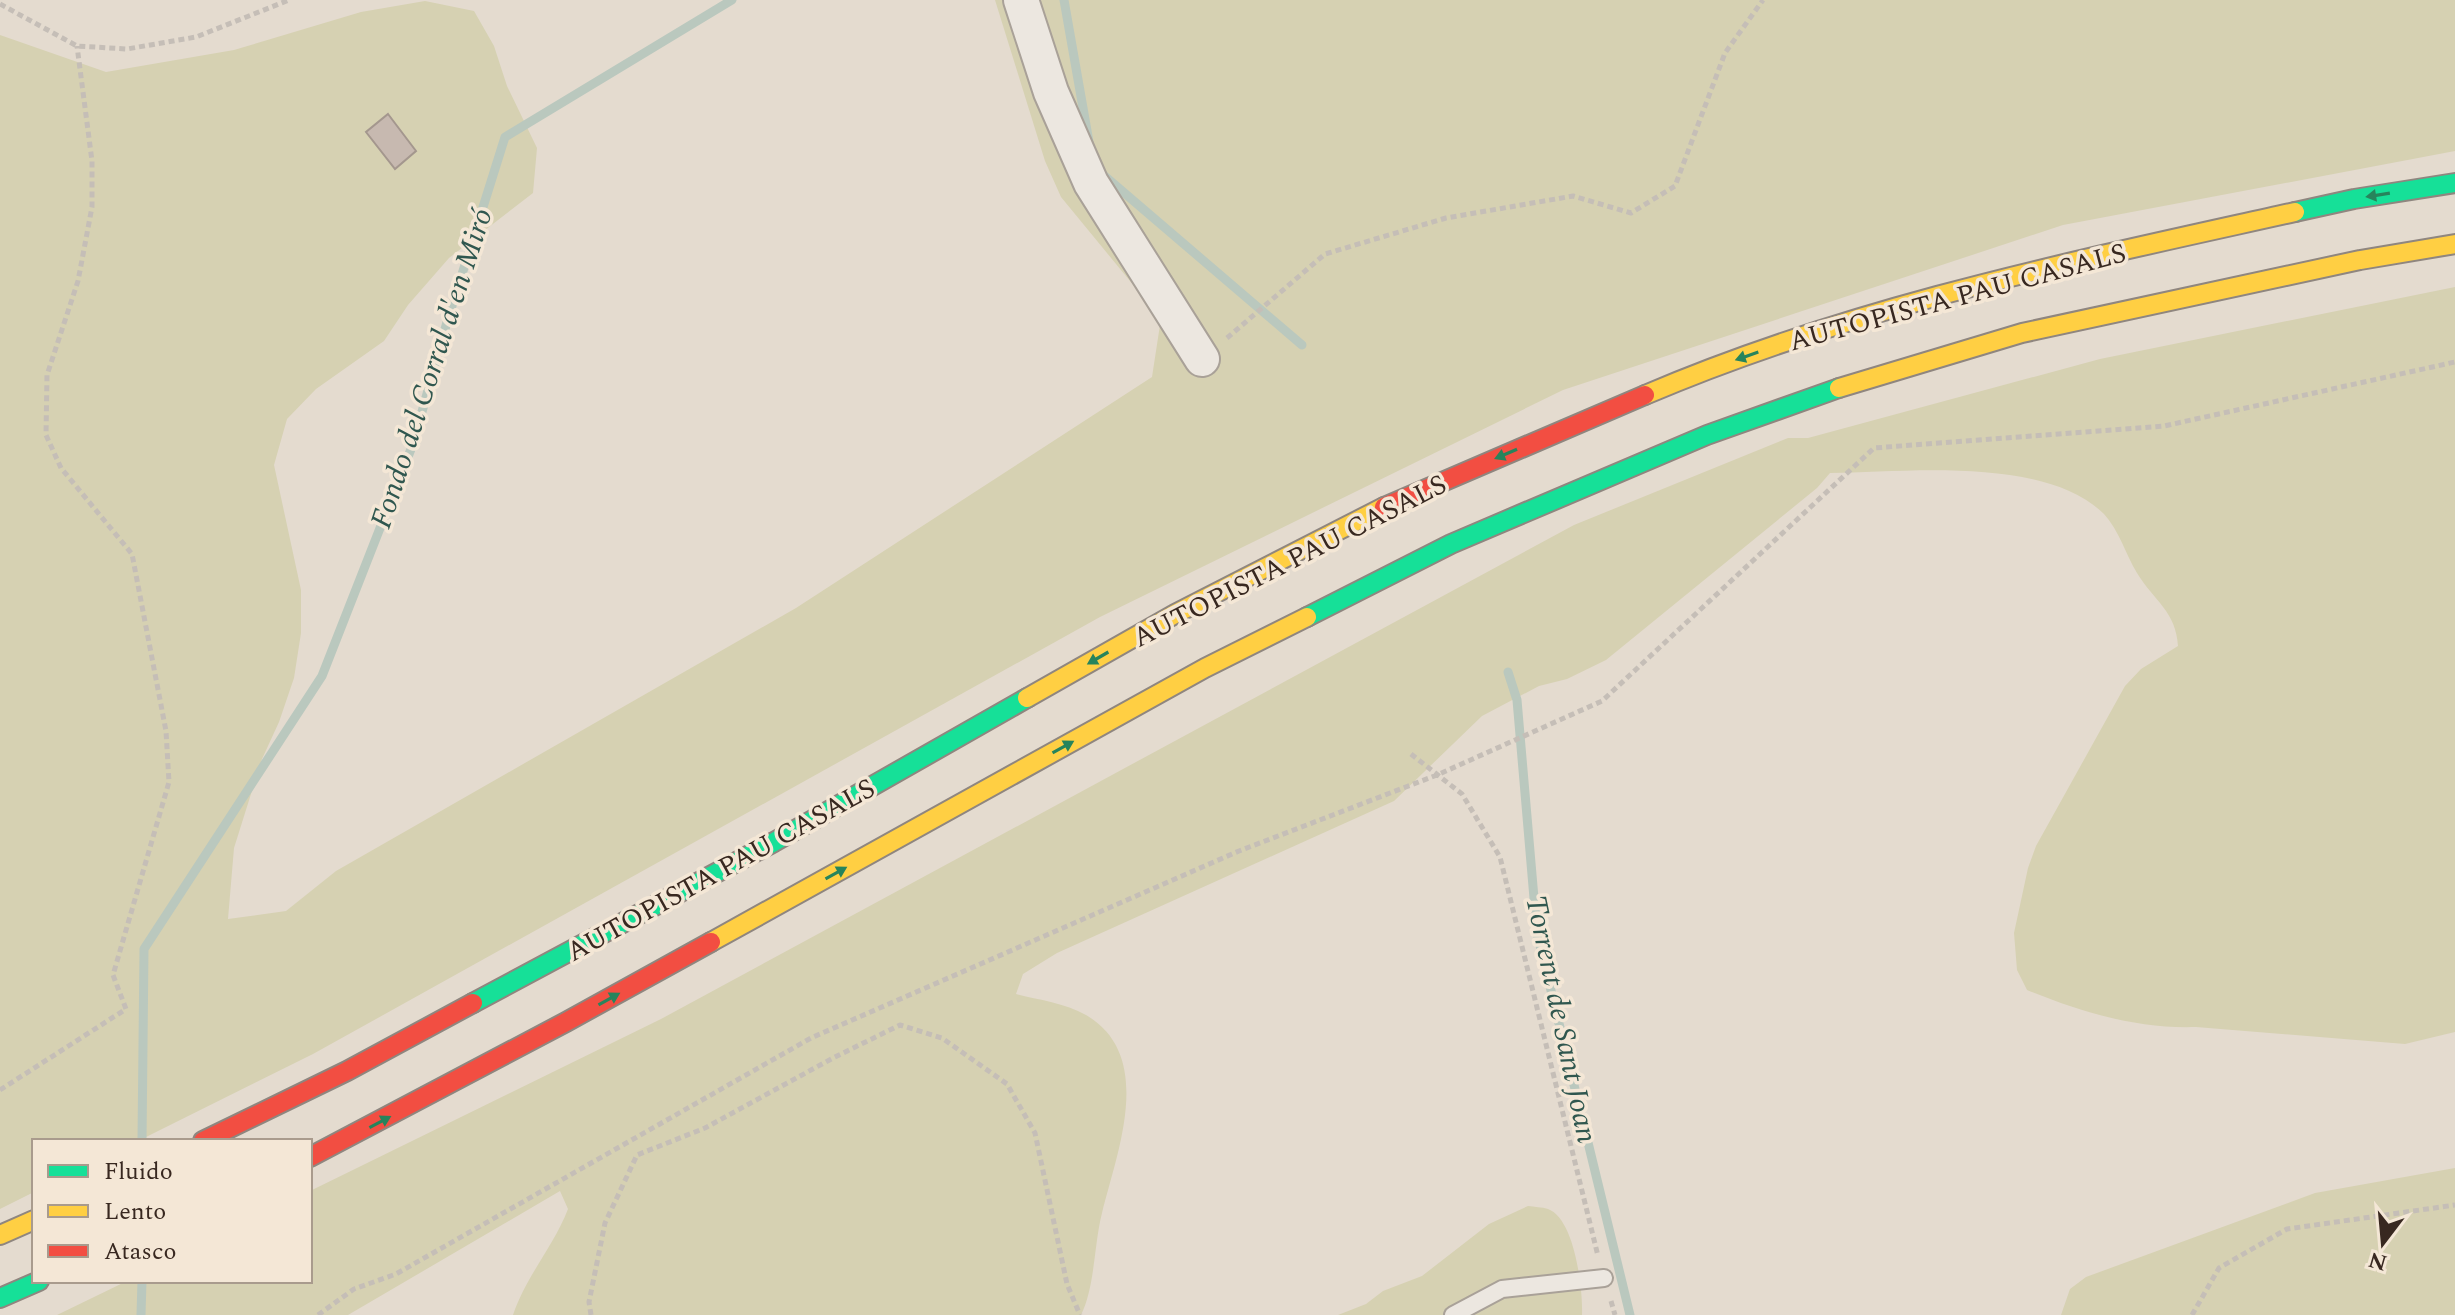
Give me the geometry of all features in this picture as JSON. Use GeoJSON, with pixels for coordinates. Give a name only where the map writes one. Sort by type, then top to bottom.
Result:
{"type":"FeatureCollection","features":[{"type":"Feature","properties":{"kind":"highway","name":"AUTOPISTA PAU CASALS"},"geometry":{"type":"LineString","coordinates":[[207,1139],[416,1034],[774,842],[1175,614],[1399,499],[1701,371],[1867,315],[2032,270],[2354,199],[2455,183]]}},
{"type":"Feature","properties":{"kind":"highway","name":"AUTOPISTA PAU CASALS"},"geometry":{"type":"LineString","coordinates":[[312,1156],[579,1015],[1205,668],[1451,544],[1707,435],[1866,379],[2022,333],[2360,260],[2455,244]]}},
{"type":"Feature","properties":{"kind":"highway"},"geometry":{"type":"LineString","coordinates":[[0,1235],[32,1221]]}},
{"type":"Feature","properties":{"kind":"highway"},"geometry":{"type":"LineString","coordinates":[[0,1298],[34,1283]]}},
{"type":"Feature","properties":{"kind":"street"},"geometry":{"type":"LineString","coordinates":[[1021,0],[1051,92],[1091,183],[1202,359]]}},
{"type":"Feature","properties":{"kind":"lane"},"geometry":{"type":"LineString","coordinates":[[1453,1315],[1502,1289],[1604,1278]]}},
{"type":"Feature","properties":{"kind":"path"},"geometry":{"type":"LineString","coordinates":[[0,4],[77,46],[127,49],[196,37],[289,0]]}},
{"type":"Feature","properties":{"kind":"path"},"geometry":{"type":"LineString","coordinates":[[1202,359],[1325,254],[1446,218],[1573,196],[1631,213],[1675,186],[1725,53],[1763,0]]}},
{"type":"Feature","properties":{"kind":"path"},"geometry":{"type":"LineString","coordinates":[[0,1090],[126,1009],[113,975],[169,782],[166,731],[132,554],[61,468],[46,435],[47,375],[78,281],[92,207],[92,161],[77,46]]}},
{"type":"Feature","properties":{"kind":"path"},"geometry":{"type":"LineString","coordinates":[[318,1315],[354,1289],[396,1274],[811,1038],[1239,851],[1437,775],[1602,701],[1874,448],[2164,426],[2455,362]]}},
{"type":"Feature","properties":{"kind":"path"},"geometry":{"type":"LineString","coordinates":[[1411,754],[1462,794],[1500,857],[1615,1315]]}},
{"type":"Feature","properties":{"kind":"path"},"geometry":{"type":"LineString","coordinates":[[591,1315],[589,1302],[605,1223],[637,1155],[705,1128],[900,1025],[942,1038],[1007,1084],[1035,1133],[1067,1284],[1080,1315]]}},
{"type":"Feature","properties":{"kind":"path"},"geometry":{"type":"LineString","coordinates":[[2192,1315],[2219,1268],[2287,1229],[2455,1205]]}},
{"type":"Feature","properties":{"kind":"shaded area"},"geometry":{"type":"Polygon","coordinates":[[[995,0],[2455,0],[2455,151],[2063,225],[1563,390],[1100,617],[313,1054],[142,1139],[32,1139],[32,1193],[0,1209],[0,35],[106,72],[234,50],[361,12],[425,1],[474,11],[494,46],[507,86],[537,148],[533,193],[449,258],[408,305],[384,341],[316,389],[287,419],[274,465],[301,590],[301,633],[294,678],[262,759],[234,848],[228,919],[286,911],[336,871],[796,608],[1152,377],[1160,325],[1139,292],[1061,197],[1045,161],[995,0]]]}},
{"type":"Feature","properties":{"kind":"shaded area"},"geometry":{"type":"Polygon","coordinates":[[[2455,287],[2455,1032],[2405,1044],[2152,1025],[2089,1012],[2027,990],[2017,970],[2014,933],[2036,846],[2125,686],[2141,669],[2178,646],[2173,624],[2137,573],[2109,520],[2078,496],[2047,483],[1974,471],[1830,473],[1817,488],[1606,660],[1567,679],[1539,686],[1482,716],[1394,801],[1057,953],[1023,974],[1016,994],[1078,1011],[1107,1033],[1120,1055],[1126,1080],[1122,1134],[1099,1225],[1089,1292],[1081,1315],[513,1315],[568,1209],[560,1191],[348,1315],[57,1315],[123,1283],[312,1283],[312,1190],[661,1019],[1574,525],[1788,438],[1808,438],[2100,359],[2455,287]]]}},
{"type":"Feature","properties":{"kind":"shaded area"},"geometry":{"type":"Polygon","coordinates":[[[2455,1168],[2455,1315],[2061,1315],[2070,1289],[2086,1277],[2315,1193],[2455,1168]]]}},
{"type":"Feature","properties":{"kind":"shaded area"},"geometry":{"type":"Polygon","coordinates":[[[1528,1206],[1548,1209],[1565,1226],[1576,1256],[1582,1315],[1338,1315],[1366,1304],[1383,1291],[1422,1276],[1489,1224],[1528,1206]]]}},
{"type":"Feature","properties":{"kind":"building"},"geometry":{"type":"Polygon","coordinates":[[[388,114],[416,151],[395,169],[366,132],[388,114]]]}},
{"type":"Feature","properties":{"kind":"waterway","name":"Fondo del Corral d'en Miró"},"geometry":{"type":"LineString","coordinates":[[142,1139],[144,949],[322,676],[413,444],[447,322],[505,137],[732,0]]}},
{"type":"Feature","properties":{"kind":"waterway","name":"Torrent de Sant Joan"},"geometry":{"type":"LineString","coordinates":[[1064,0],[1089,142]]}},
{"type":"Feature","properties":{"kind":"waterway","name":"Torrent de Sant Joan"},"geometry":{"type":"LineString","coordinates":[[1101,173],[1302,345]]}},
{"type":"Feature","properties":{"kind":"waterway","name":"Torrent de Sant Joan"},"geometry":{"type":"LineString","coordinates":[[1508,672],[1517,700],[1537,933],[1630,1315]]}},
{"type":"Feature","properties":{"kind":"waterway","name":"Fondo del Corral d'en Miró"},"geometry":{"type":"LineString","coordinates":[[141,1315],[142,1283]]}},
{"type":"Feature","properties":{"kind":"traffic: fast"},"geometry":{"type":"LineString","coordinates":[[2295,212],[2455,183]]}},
{"type":"Feature","properties":{"kind":"traffic: fast"},"geometry":{"type":"LineString","coordinates":[[1307,617],[1451,544],[1707,435],[1839,388]]}},
{"type":"Feature","properties":{"kind":"traffic: fast"},"geometry":{"type":"LineString","coordinates":[[473,1003],[774,842],[1027,698]]}},
{"type":"Feature","properties":{"kind":"traffic: fast"},"geometry":{"type":"LineString","coordinates":[[0,1298],[34,1283]]}},
{"type":"Feature","properties":{"kind":"traffic: slow"},"geometry":{"type":"LineString","coordinates":[[1645,395],[1803,336],[1884,311],[2048,268],[2295,212]]}},
{"type":"Feature","properties":{"kind":"traffic: slow"},"geometry":{"type":"LineString","coordinates":[[1839,388],[2022,333],[2360,260],[2455,244]]}},
{"type":"Feature","properties":{"kind":"traffic: slow"},"geometry":{"type":"LineString","coordinates":[[1027,698],[1175,614],[1384,507]]}},
{"type":"Feature","properties":{"kind":"traffic: slow"},"geometry":{"type":"LineString","coordinates":[[711,942],[1205,668],[1307,617]]}},
{"type":"Feature","properties":{"kind":"traffic: slow"},"geometry":{"type":"LineString","coordinates":[[0,1235],[32,1221]]}},
{"type":"Feature","properties":{"kind":"traffic: jam"},"geometry":{"type":"LineString","coordinates":[[1384,507],[1645,395]]}},
{"type":"Feature","properties":{"kind":"traffic: jam"},"geometry":{"type":"LineString","coordinates":[[312,1156],[711,942]]}},
{"type":"Feature","properties":{"kind":"traffic: jam"},"geometry":{"type":"LineString","coordinates":[[207,1139],[347,1071],[473,1003]]}}]}
